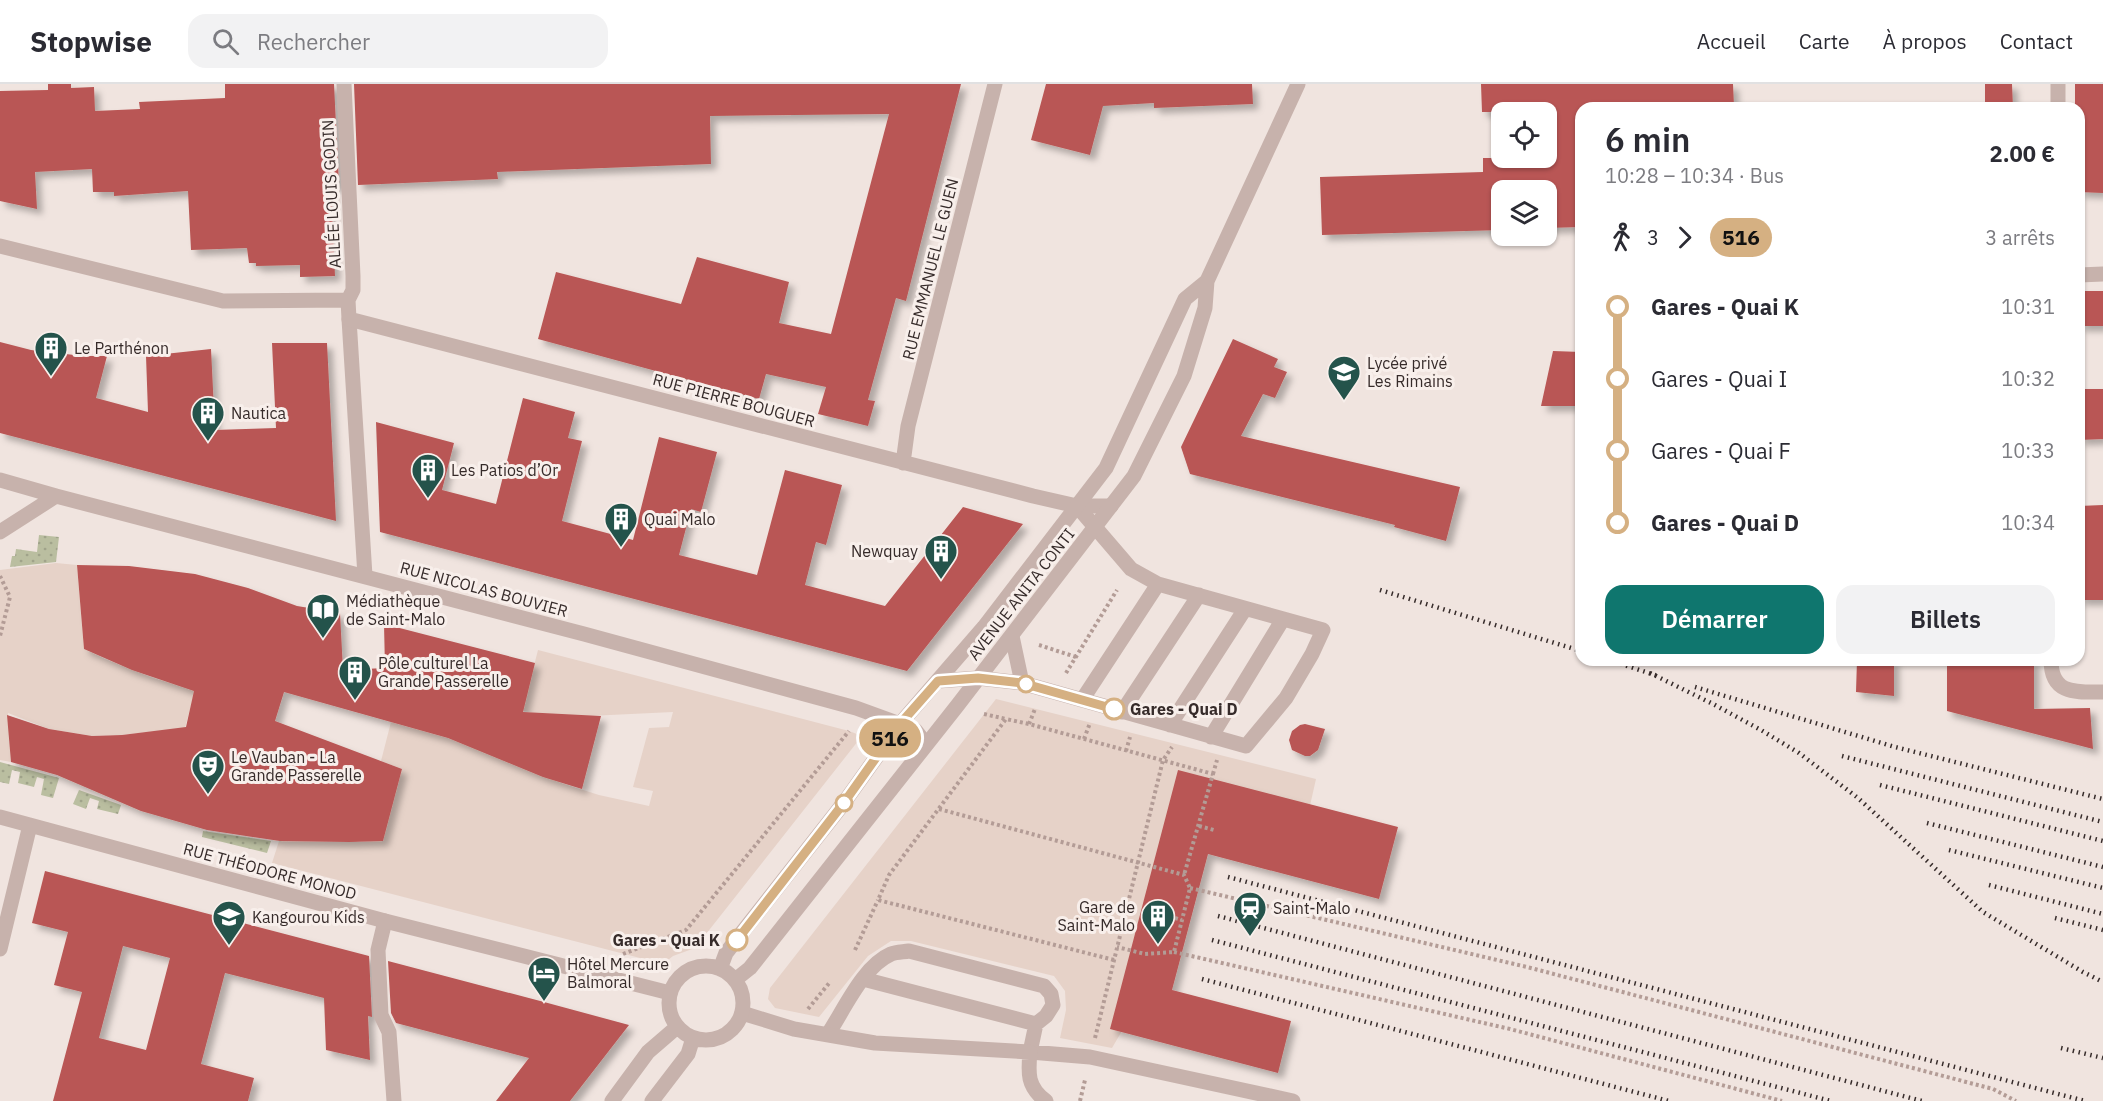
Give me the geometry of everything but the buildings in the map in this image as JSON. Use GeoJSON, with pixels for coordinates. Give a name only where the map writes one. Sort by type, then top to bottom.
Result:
{"type":"FeatureCollection","features":[{"type":"Feature","properties":{"kind":"street","name":"ALLÉE LOUIS GODIN"},"geometry":{"type":"LineString","coordinates":[[344,84],[353,276],[353,290],[348,300],[365,576]]}},
{"type":"Feature","properties":{"kind":"street","name":"RUE EMMANUEL LE GUEN"},"geometry":{"type":"LineString","coordinates":[[903,463],[908,426],[995,84]]}},
{"type":"Feature","properties":{"kind":"street","name":"AVENUE ANITA CONTI"},"geometry":{"type":"LineString","coordinates":[[735,980],[750,968],[1134,476],[1184,376],[1205,308],[1207,281],[1298,84]]}},
{"type":"Feature","properties":{"kind":"street"},"geometry":{"type":"LineString","coordinates":[[2058,84],[2058,102]]}},
{"type":"Feature","properties":{"kind":"street"},"geometry":{"type":"LineString","coordinates":[[0,246],[223,301],[348,300]]}},
{"type":"Feature","properties":{"kind":"street"},"geometry":{"type":"LineString","coordinates":[[2085,275],[2103,274]]}},
{"type":"Feature","properties":{"kind":"street","name":"AVENUE ANITA CONTI"},"geometry":{"type":"LineString","coordinates":[[720,969],[726,953],[843,804],[900,724],[984,627],[1106,468],[1185,299],[1207,281]]}},
{"type":"Feature","properties":{"kind":"street","name":"RUE PIERRE BOUGUER"},"geometry":{"type":"LineString","coordinates":[[349,319],[1077,506],[1111,506]]}},
{"type":"Feature","properties":{"kind":"street","name":"RUE NICOLAS BOUVIER"},"geometry":{"type":"LineString","coordinates":[[0,480],[844,705],[915,730],[926,744]]}},
{"type":"Feature","properties":{"kind":"street"},"geometry":{"type":"LineString","coordinates":[[0,532],[56,496]]}},
{"type":"Feature","properties":{"kind":"street"},"geometry":{"type":"LineString","coordinates":[[938,681],[978,678],[1022,683],[1246,746],[1286,698],[1312,654],[1323,630],[1158,584],[1131,569],[1077,506]]}},
{"type":"Feature","properties":{"kind":"street"},"geometry":{"type":"LineString","coordinates":[[1082,700],[1158,584]]}},
{"type":"Feature","properties":{"kind":"street"},"geometry":{"type":"LineString","coordinates":[[1122,712],[1198,595]]}},
{"type":"Feature","properties":{"kind":"street"},"geometry":{"type":"LineString","coordinates":[[1170,725],[1245,609]]}},
{"type":"Feature","properties":{"kind":"street"},"geometry":{"type":"LineString","coordinates":[[1211,737],[1283,619]]}},
{"type":"Feature","properties":{"kind":"street"},"geometry":{"type":"LineString","coordinates":[[1011,636],[1022,683]]}},
{"type":"Feature","properties":{"kind":"street"},"geometry":{"type":"LineString","coordinates":[[2051,666],[2060,687],[2075,693],[2103,692]]}},
{"type":"Feature","properties":{"kind":"street","name":"RUE THÉODORE MONOD"},"geometry":{"type":"LineString","coordinates":[[0,817],[385,921],[670,993]]}},
{"type":"Feature","properties":{"kind":"street"},"geometry":{"type":"LineString","coordinates":[[0,949],[30,825]]}},
{"type":"Feature","properties":{"kind":"street"},"geometry":{"type":"LineString","coordinates":[[385,921],[378,950],[381,1015],[389,1032],[393,1101]]}},
{"type":"Feature","properties":{"kind":"street"},"geometry":{"type":"LineString","coordinates":[[828,1034],[863,979],[881,959],[893,953],[909,951],[1034,982],[1044,986],[1051,994],[1053,1005],[1046,1016],[1036,1024],[1027,1074],[1037,1095],[1046,1101]]}},
{"type":"Feature","properties":{"kind":"street"},"geometry":{"type":"LineString","coordinates":[[708,966],[720,969],[735,980],[741,990],[742,1013],[737,1024],[723,1036],[705,1040],[693,1038],[677,1027],[668,1005],[675,982],[684,973],[708,966]]}},
{"type":"Feature","properties":{"kind":"street"},"geometry":{"type":"LineString","coordinates":[[863,979],[1036,1024]]}},
{"type":"Feature","properties":{"kind":"street"},"geometry":{"type":"LineString","coordinates":[[742,1013],[794,1029],[875,1043],[1090,1057],[1293,1101]]}},
{"type":"Feature","properties":{"kind":"street"},"geometry":{"type":"LineString","coordinates":[[612,1101],[648,1052],[677,1027]]}},
{"type":"Feature","properties":{"kind":"street"},"geometry":{"type":"LineString","coordinates":[[652,1101],[688,1054],[693,1038]]}},
{"type":"Feature","properties":{"kind":"path"},"geometry":{"type":"LineString","coordinates":[[0,576],[10,597],[0,636]]}},
{"type":"Feature","properties":{"kind":"path"},"geometry":{"type":"LineString","coordinates":[[1061,681],[1117,590]]}},
{"type":"Feature","properties":{"kind":"path"},"geometry":{"type":"LineString","coordinates":[[1039,645],[1076,657]]}},
{"type":"Feature","properties":{"kind":"path"},"geometry":{"type":"LineString","coordinates":[[1029,724],[1035,709]]}},
{"type":"Feature","properties":{"kind":"path"},"geometry":{"type":"LineString","coordinates":[[984,714],[1214,774]]}},
{"type":"Feature","properties":{"kind":"path"},"geometry":{"type":"LineString","coordinates":[[854,954],[889,875],[1006,719]]}},
{"type":"Feature","properties":{"kind":"path"},"geometry":{"type":"LineString","coordinates":[[1084,739],[1090,723]]}},
{"type":"Feature","properties":{"kind":"path"},"geometry":{"type":"LineString","coordinates":[[623,954],[686,930],[849,731]]}},
{"type":"Feature","properties":{"kind":"path"},"geometry":{"type":"LineString","coordinates":[[1126,751],[1132,733]]}},
{"type":"Feature","properties":{"kind":"path"},"geometry":{"type":"LineString","coordinates":[[1093,1044],[1163,760],[1174,744]]}},
{"type":"Feature","properties":{"kind":"path"},"geometry":{"type":"LineString","coordinates":[[1174,952],[1190,888],[1184,875],[1219,755]]}},
{"type":"Feature","properties":{"kind":"path"},"geometry":{"type":"LineString","coordinates":[[939,809],[1184,875]]}},
{"type":"Feature","properties":{"kind":"path"},"geometry":{"type":"LineString","coordinates":[[1198,826],[1214,830]]}},
{"type":"Feature","properties":{"kind":"path"},"geometry":{"type":"LineString","coordinates":[[1190,888],[1550,973],[1993,1089],[2016,1101]]}},
{"type":"Feature","properties":{"kind":"path"},"geometry":{"type":"LineString","coordinates":[[878,900],[1114,960]]}},
{"type":"Feature","properties":{"kind":"path"},"geometry":{"type":"LineString","coordinates":[[1175,918],[1182,920]]}},
{"type":"Feature","properties":{"kind":"path"},"geometry":{"type":"LineString","coordinates":[[1117,947],[1144,954],[1174,952],[1510,1029],[1782,1101]]}},
{"type":"Feature","properties":{"kind":"path"},"geometry":{"type":"LineString","coordinates":[[804,1014],[832,980]]}},
{"type":"Feature","properties":{"kind":"path"},"geometry":{"type":"LineString","coordinates":[[1080,1101],[1087,1073]]}},
{"type":"Feature","properties":{"kind":"green space"},"geometry":{"type":"Polygon","coordinates":[[[39,535],[59,537],[56,562],[10,567],[16,549],[37,552],[39,535]]]}},
{"type":"Feature","properties":{"kind":"green space"},"geometry":{"type":"Polygon","coordinates":[[[0,762],[59,778],[53,798],[41,795],[44,779],[37,777],[34,787],[18,783],[20,772],[12,770],[9,784],[0,782],[0,762]]]}},
{"type":"Feature","properties":{"kind":"green space"},"geometry":{"type":"Polygon","coordinates":[[[79,790],[121,805],[118,814],[97,809],[99,801],[90,798],[86,809],[73,804],[79,790]]]}},
{"type":"Feature","properties":{"kind":"green space"},"geometry":{"type":"Polygon","coordinates":[[[203,831],[271,841],[267,853],[202,837],[203,831]]]}},
{"type":"Feature","properties":{"kind":"shaded area"},"geometry":{"type":"Polygon","coordinates":[[[56,563],[77,565],[84,649],[153,678],[195,690],[185,728],[92,736],[49,729],[8,713],[11,762],[0,760],[0,570],[56,563]]]}},
{"type":"Feature","properties":{"kind":"shaded area"},"geometry":{"type":"Polygon","coordinates":[[[538,650],[862,736],[695,948],[673,956],[658,968],[648,968],[640,958],[272,863],[279,841],[347,842],[348,838],[358,842],[383,840],[402,769],[381,761],[391,722],[448,738],[564,784],[599,795],[649,806],[653,791],[633,787],[649,728],[669,727],[673,712],[589,716],[533,713],[516,709],[527,693],[538,650]]]}},
{"type":"Feature","properties":{"kind":"shaded area"},"geometry":{"type":"Polygon","coordinates":[[[996,699],[1316,779],[1309,810],[1190,780],[1126,1024],[1112,1048],[1060,1038],[1066,1010],[1065,991],[1054,976],[911,941],[891,941],[868,956],[819,1017],[775,1008],[768,999],[770,988],[996,699]]]}},
{"type":"Feature","properties":{"kind":"railway"},"geometry":{"type":"LineString","coordinates":[[1380,590],[1575,649]]}},
{"type":"Feature","properties":{"kind":"railway"},"geometry":{"type":"LineString","coordinates":[[1627,666],[1658,676]]}},
{"type":"Feature","properties":{"kind":"railway"},"geometry":{"type":"LineString","coordinates":[[1650,673],[1713,704],[1799,753],[1858,798],[1983,912],[2103,982]]}},
{"type":"Feature","properties":{"kind":"railway"},"geometry":{"type":"LineString","coordinates":[[1695,687],[1895,747],[2103,799]]}},
{"type":"Feature","properties":{"kind":"railway"},"geometry":{"type":"LineString","coordinates":[[1842,756],[2103,822]]}},
{"type":"Feature","properties":{"kind":"railway"},"geometry":{"type":"LineString","coordinates":[[1880,785],[2103,841]]}},
{"type":"Feature","properties":{"kind":"railway"},"geometry":{"type":"LineString","coordinates":[[1927,823],[2103,867]]}},
{"type":"Feature","properties":{"kind":"railway"},"geometry":{"type":"LineString","coordinates":[[1949,850],[2103,888]]}},
{"type":"Feature","properties":{"kind":"railway"},"geometry":{"type":"LineString","coordinates":[[1228,877],[2085,1101]]}},
{"type":"Feature","properties":{"kind":"railway"},"geometry":{"type":"LineString","coordinates":[[1989,885],[2103,914]]}},
{"type":"Feature","properties":{"kind":"railway"},"geometry":{"type":"LineString","coordinates":[[1218,916],[1922,1101]]}},
{"type":"Feature","properties":{"kind":"railway"},"geometry":{"type":"LineString","coordinates":[[2055,918],[2103,930]]}},
{"type":"Feature","properties":{"kind":"railway"},"geometry":{"type":"LineString","coordinates":[[1212,940],[1831,1101]]}},
{"type":"Feature","properties":{"kind":"railway"},"geometry":{"type":"LineString","coordinates":[[1202,979],[1669,1101]]}},
{"type":"Feature","properties":{"kind":"railway"},"geometry":{"type":"LineString","coordinates":[[2061,1048],[2103,1058]]}},
{"type":"Feature","properties":{"kind":"bus line","name":"516"},"geometry":{"type":"LineString","coordinates":[[737,940],[843,804],[900,724],[938,681],[978,678],[1022,683],[1114,709]]}},
{"type":"Feature","properties":{"kind":"place","name":"Le Parthénon"},"geometry":{"type":"Point","coordinates":[51,377]}},
{"type":"Feature","properties":{"kind":"place","name":"Lycée privé Les Rimains"},"geometry":{"type":"Point","coordinates":[1344,401]}},
{"type":"Feature","properties":{"kind":"place","name":"Nautica"},"geometry":{"type":"Point","coordinates":[208,442]}},
{"type":"Feature","properties":{"kind":"place","name":"Les Patios d’Or"},"geometry":{"type":"Point","coordinates":[428,499]}},
{"type":"Feature","properties":{"kind":"place","name":"Quai Malo"},"geometry":{"type":"Point","coordinates":[621,548]}},
{"type":"Feature","properties":{"kind":"place","name":"Newquay"},"geometry":{"type":"Point","coordinates":[941,580]}},
{"type":"Feature","properties":{"kind":"place","name":"Médiathèque de Saint-Malo"},"geometry":{"type":"Point","coordinates":[323,639]}},
{"type":"Feature","properties":{"kind":"place","name":"Pôle culturel La Grande Passerelle"},"geometry":{"type":"Point","coordinates":[355,701]}},
{"type":"Feature","properties":{"kind":"place","name":"Gares - Quai D"},"geometry":{"type":"Point","coordinates":[1114,709]}},
{"type":"Feature","properties":{"kind":"place","name":"Le Vauban - La Grande Passerelle"},"geometry":{"type":"Point","coordinates":[208,795]}},
{"type":"Feature","properties":{"kind":"place","name":"Saint-Malo"},"geometry":{"type":"Point","coordinates":[1250,937]}},
{"type":"Feature","properties":{"kind":"place","name":"Gares - Quai K"},"geometry":{"type":"Point","coordinates":[737,940]}},
{"type":"Feature","properties":{"kind":"place","name":"Gare de Saint-Malo"},"geometry":{"type":"Point","coordinates":[1158,945]}},
{"type":"Feature","properties":{"kind":"place","name":"Kangourou Kids"},"geometry":{"type":"Point","coordinates":[229,946]}},
{"type":"Feature","properties":{"kind":"place","name":"Hôtel Mercure Balmoral"},"geometry":{"type":"Point","coordinates":[544,1002]}}]}
